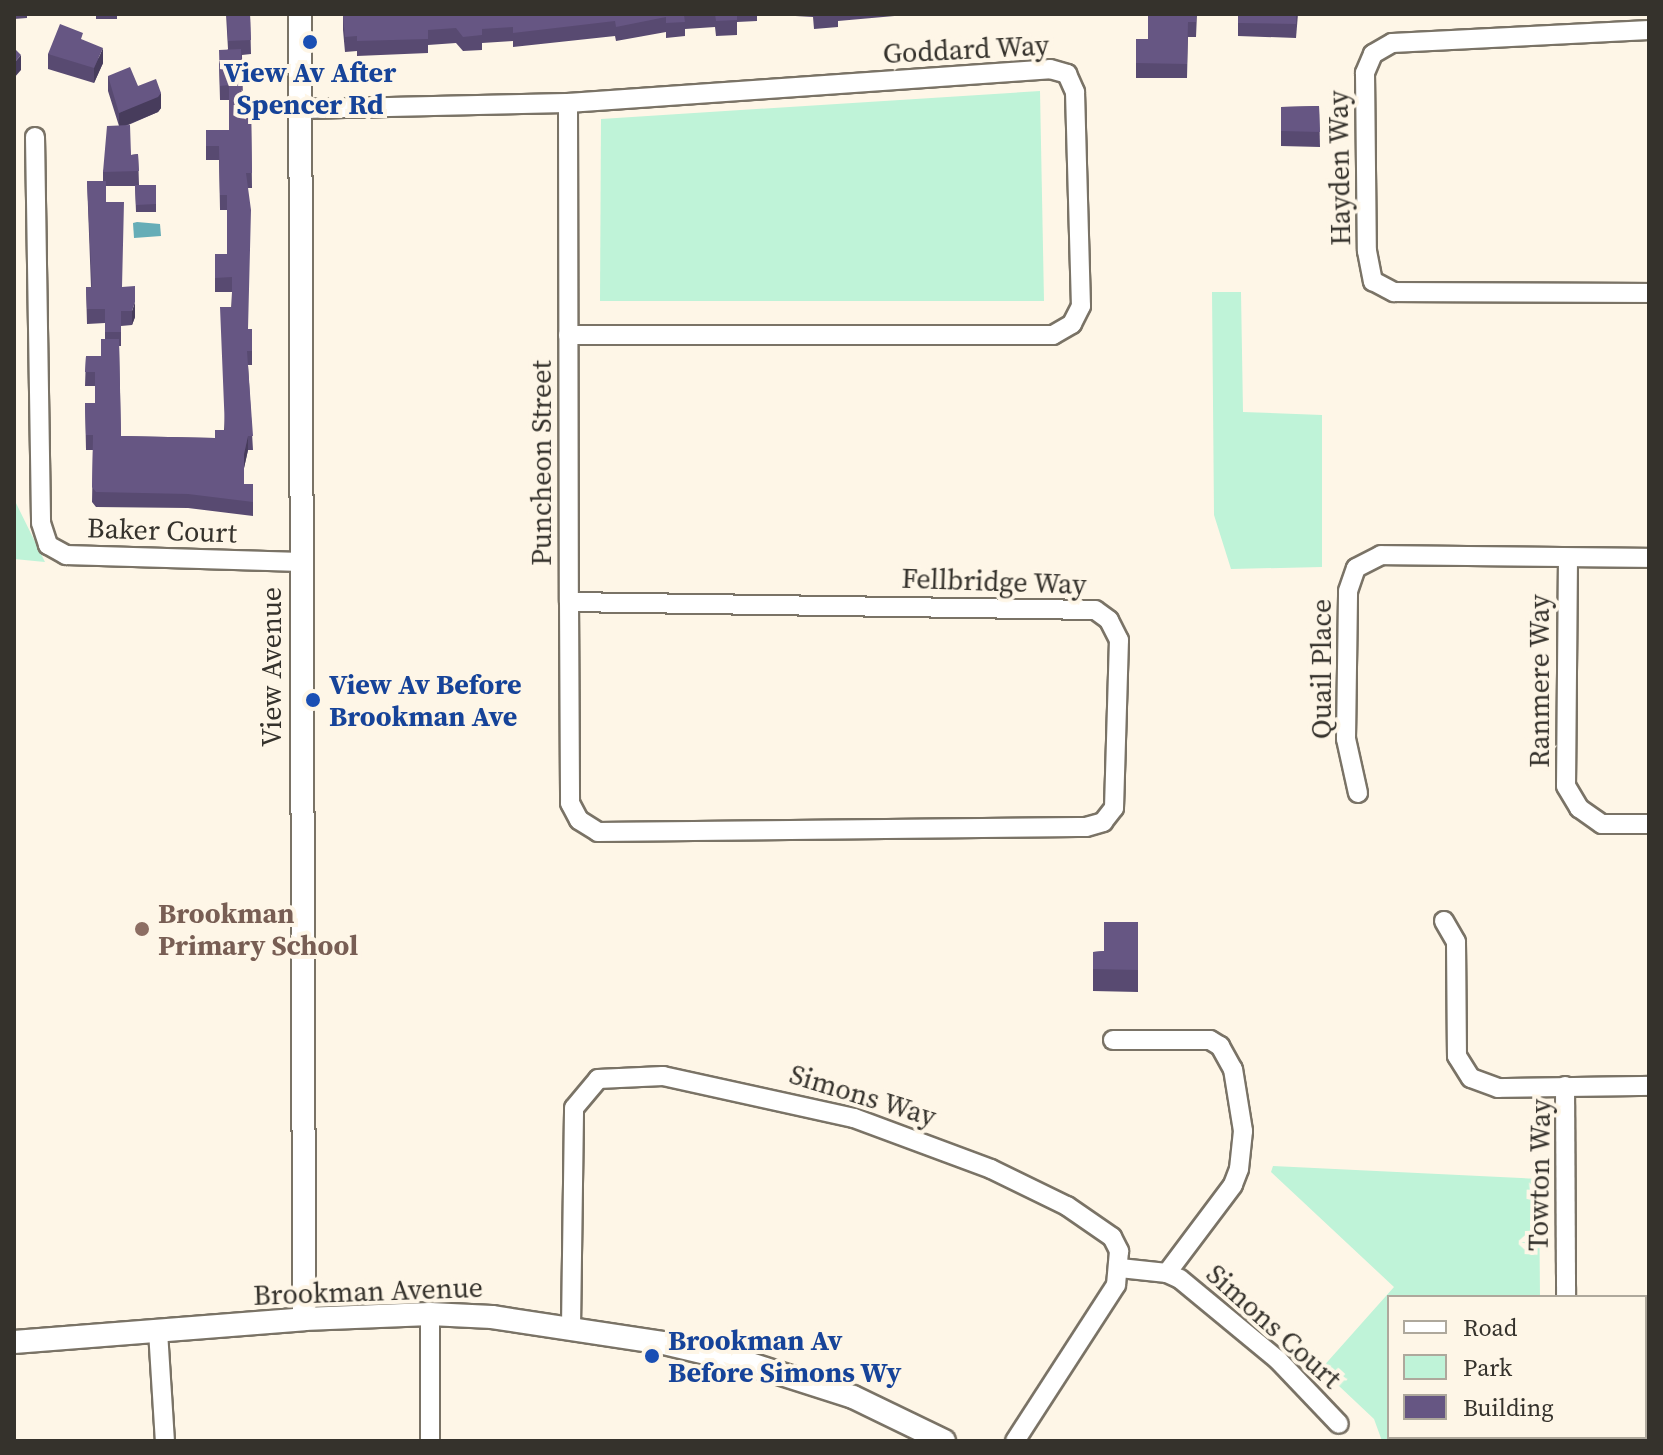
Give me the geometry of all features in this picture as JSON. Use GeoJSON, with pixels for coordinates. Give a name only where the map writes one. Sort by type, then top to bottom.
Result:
{"type":"FeatureCollection","features":[{"type":"Feature","properties":{"kind":"street","name":"View Avenue"},"geometry":{"type":"LineString","coordinates":[[300,14],[304,1319]]}},
{"type":"Feature","properties":{"kind":"street","name":"Hayden Way"},"geometry":{"type":"LineString","coordinates":[[1649,30],[1392,43],[1373,54],[1365,73],[1367,251],[1373,281],[1394,292],[1649,293]]}},
{"type":"Feature","properties":{"kind":"street","name":"Goddard Way"},"geometry":{"type":"LineString","coordinates":[[299,109],[568,103],[1050,69],[1067,74],[1075,92],[1081,306],[1072,324],[1053,335],[568,335]]}},
{"type":"Feature","properties":{"kind":"street","name":"Puncheon Street"},"geometry":{"type":"LineString","coordinates":[[568,103],[570,803],[579,820]]}},
{"type":"Feature","properties":{"kind":"street","name":"Baker Court"},"geometry":{"type":"LineString","coordinates":[[35,137],[41,523],[48,545],[66,555],[301,562]]}},
{"type":"Feature","properties":{"kind":"street","name":"Quail Place"},"geometry":{"type":"LineString","coordinates":[[1358,793],[1346,739],[1348,591],[1356,568],[1381,555],[1568,558]]}},
{"type":"Feature","properties":{"kind":"street","name":"Ranmere Way"},"geometry":{"type":"LineString","coordinates":[[1649,558],[1568,558],[1566,786],[1579,808],[1602,824],[1649,824]]}},
{"type":"Feature","properties":{"kind":"street","name":"Fellbridge Way"},"geometry":{"type":"LineString","coordinates":[[569,602],[1075,607],[1109,620],[1119,640],[1119,786],[1114,808],[1103,822],[1086,827],[598,832],[579,820]]}},
{"type":"Feature","properties":{"kind":"street"},"geometry":{"type":"LineString","coordinates":[[1444,921],[1456,942],[1457,1056],[1471,1078],[1498,1088],[1565,1086]]}},
{"type":"Feature","properties":{"kind":"street"},"geometry":{"type":"LineString","coordinates":[[1113,1040],[1210,1040],[1220,1046],[1233,1069],[1243,1131],[1239,1169],[1233,1185],[1167,1273]]}},
{"type":"Feature","properties":{"kind":"street","name":"Simons Way"},"geometry":{"type":"LineString","coordinates":[[571,1327],[574,1108],[598,1079],[619,1076],[663,1076],[765,1095],[936,1145],[1098,1225],[1112,1237],[1120,1268]]}},
{"type":"Feature","properties":{"kind":"street","name":"Towton Way"},"geometry":{"type":"LineString","coordinates":[[1566,1295],[1565,1086],[1649,1086]]}},
{"type":"Feature","properties":{"kind":"street"},"geometry":{"type":"LineString","coordinates":[[1015,1441],[1116,1285],[1120,1268]]}},
{"type":"Feature","properties":{"kind":"street","name":"Simons Court"},"geometry":{"type":"LineString","coordinates":[[1120,1268],[1167,1273],[1225,1312],[1339,1424]]}},
{"type":"Feature","properties":{"kind":"street","name":"Brookman Avenue"},"geometry":{"type":"LineString","coordinates":[[14,1342],[304,1319],[430,1314],[571,1327],[699,1350],[801,1379],[944,1441]]}},
{"type":"Feature","properties":{"kind":"street"},"geometry":{"type":"LineString","coordinates":[[430,1314],[430,1441]]}},
{"type":"Feature","properties":{"kind":"street"},"geometry":{"type":"LineString","coordinates":[[158,1331],[165,1441]]}},
{"type":"Feature","properties":{"kind":"green space"},"geometry":{"type":"Polygon","coordinates":[[[1040,91],[1044,301],[600,301],[601,119],[1040,91]]]}},
{"type":"Feature","properties":{"kind":"green space"},"geometry":{"type":"Polygon","coordinates":[[[1212,292],[1241,292],[1243,412],[1322,415],[1322,567],[1231,569],[1214,515],[1212,292]]]}},
{"type":"Feature","properties":{"kind":"green space"},"geometry":{"type":"Polygon","coordinates":[[[14,499],[45,562],[14,559],[14,499]]]}},
{"type":"Feature","properties":{"kind":"green space"},"geometry":{"type":"Polygon","coordinates":[[[1273,1166],[1539,1179],[1540,1295],[1387,1295],[1387,1439],[1460,1439],[1458,1441],[1382,1441],[1374,1419],[1321,1369],[1394,1287],[1271,1172],[1273,1166]]]}},
{"type":"Feature","properties":{"kind":"water"},"geometry":{"type":"Polygon","coordinates":[[[133,223],[160,224],[161,236],[134,238],[133,223]]]}},
{"type":"Feature","properties":{"kind":"building"},"geometry":{"type":"Polygon","coordinates":[[[227,14],[250,14],[251,40],[228,41],[227,14]]]}},
{"type":"Feature","properties":{"kind":"building"},"geometry":{"type":"Polygon","coordinates":[[[691,14],[684,15],[685,22],[666,23],[666,17],[616,27],[615,21],[513,33],[513,27],[482,29],[482,35],[463,37],[456,28],[428,30],[428,39],[357,41],[357,36],[345,37],[343,15],[691,14]]]}},
{"type":"Feature","properties":{"kind":"building"},"geometry":{"type":"Polygon","coordinates":[[[715,14],[737,14],[737,20],[716,21],[715,14]]]}},
{"type":"Feature","properties":{"kind":"building"},"geometry":{"type":"Polygon","coordinates":[[[1148,14],[1196,14],[1196,22],[1188,22],[1187,64],[1136,63],[1136,39],[1148,39],[1148,14]]]}},
{"type":"Feature","properties":{"kind":"building"},"geometry":{"type":"Polygon","coordinates":[[[1238,14],[1296,14],[1296,24],[1238,23],[1238,14]]]}},
{"type":"Feature","properties":{"kind":"building"},"geometry":{"type":"Polygon","coordinates":[[[60,24],[83,33],[81,39],[103,48],[94,68],[48,54],[60,24]]]}},
{"type":"Feature","properties":{"kind":"building"},"geometry":{"type":"Polygon","coordinates":[[[14,48],[21,55],[14,63],[14,48]]]}},
{"type":"Feature","properties":{"kind":"building"},"geometry":{"type":"Polygon","coordinates":[[[241,49],[243,108],[251,108],[252,173],[246,173],[251,210],[248,329],[252,329],[252,351],[247,351],[253,436],[248,436],[244,454],[244,484],[253,484],[253,502],[188,494],[96,492],[92,487],[93,435],[86,435],[85,403],[95,403],[95,372],[85,372],[86,356],[101,356],[101,339],[119,339],[121,436],[215,438],[215,430],[225,430],[220,307],[232,307],[232,277],[215,278],[215,254],[227,254],[227,195],[220,195],[219,146],[206,146],[206,130],[229,130],[229,85],[220,86],[219,50],[241,49]]]}},
{"type":"Feature","properties":{"kind":"building"},"geometry":{"type":"Polygon","coordinates":[[[130,67],[138,86],[156,79],[161,93],[119,113],[108,76],[130,67]]]}},
{"type":"Feature","properties":{"kind":"building"},"geometry":{"type":"Polygon","coordinates":[[[1319,106],[1320,132],[1281,131],[1281,107],[1319,106]]]}},
{"type":"Feature","properties":{"kind":"building"},"geometry":{"type":"Polygon","coordinates":[[[130,125],[131,155],[138,154],[139,171],[103,172],[107,126],[130,125]]]}},
{"type":"Feature","properties":{"kind":"building"},"geometry":{"type":"Polygon","coordinates":[[[87,181],[106,181],[106,202],[124,202],[122,287],[135,286],[135,302],[132,311],[121,311],[121,332],[105,332],[105,309],[87,309],[86,287],[92,287],[87,181]]]}},
{"type":"Feature","properties":{"kind":"building"},"geometry":{"type":"Polygon","coordinates":[[[135,185],[156,185],[156,204],[136,205],[135,185]]]}},
{"type":"Feature","properties":{"kind":"building"},"geometry":{"type":"Polygon","coordinates":[[[1104,922],[1138,922],[1138,970],[1093,969],[1093,952],[1104,951],[1104,922]]]}},
{"type":"Feature","properties":{"kind":"place","name":"View Av After Spencer Rd"},"geometry":{"type":"Point","coordinates":[310,42]}},
{"type":"Feature","properties":{"kind":"place","name":"View Av Before Brookman Ave"},"geometry":{"type":"Point","coordinates":[313,700]}},
{"type":"Feature","properties":{"kind":"place","name":"Brookman Primary School"},"geometry":{"type":"Point","coordinates":[142,929]}},
{"type":"Feature","properties":{"kind":"place","name":"Brookman Av Before Simons Wy"},"geometry":{"type":"Point","coordinates":[652,1356]}}]}
